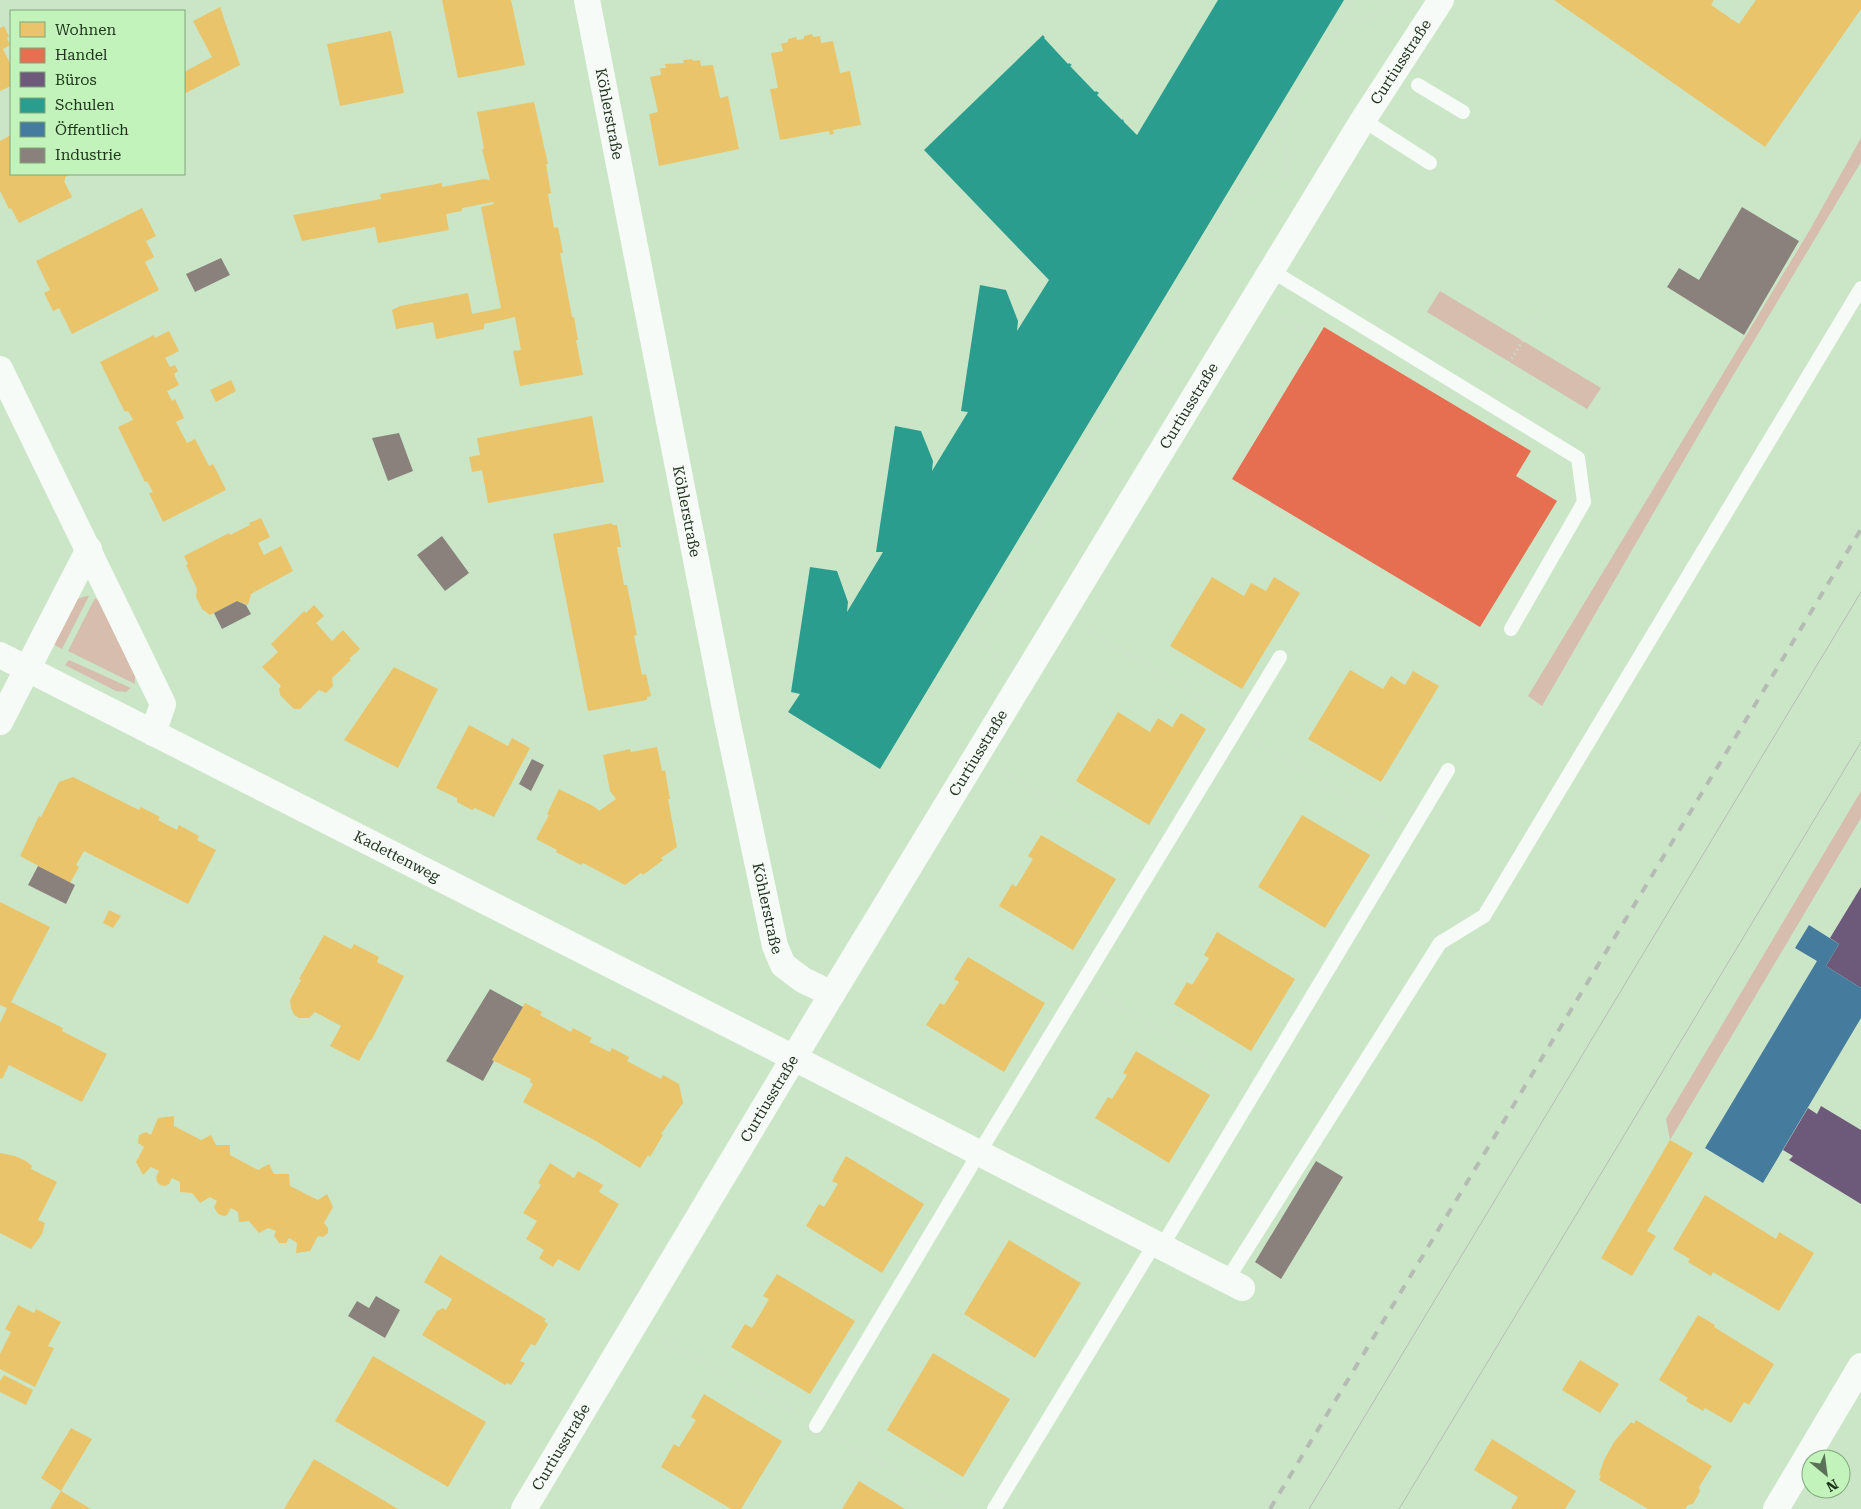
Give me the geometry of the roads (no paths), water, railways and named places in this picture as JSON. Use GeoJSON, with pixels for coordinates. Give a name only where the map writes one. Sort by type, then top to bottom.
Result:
{"type":"FeatureCollection","features":[{"type":"Feature","properties":{"kind":"street","name":"Köhlerstraße"},"geometry":{"type":"LineString","coordinates":[[587,0],[726,714],[775,946],[784,965],[803,980],[832,994]]}},
{"type":"Feature","properties":{"kind":"street","name":"Curtiusstraße"},"geometry":{"type":"LineString","coordinates":[[524,1509],[832,994],[1364,120],[1442,0]]}},
{"type":"Feature","properties":{"kind":"street"},"geometry":{"type":"LineString","coordinates":[[0,369],[163,704],[153,733]]}},
{"type":"Feature","properties":{"kind":"street"},"geometry":{"type":"LineString","coordinates":[[0,722],[89,549]]}},
{"type":"Feature","properties":{"kind":"street","name":"Kadettenweg"},"geometry":{"type":"LineString","coordinates":[[0,655],[1159,1244],[1234,1284]]}},
{"type":"Feature","properties":{"kind":"street"},"geometry":{"type":"LineString","coordinates":[[1776,1509],[1861,1366]]}},
{"type":"Feature","properties":{"kind":"lane"},"geometry":{"type":"LineString","coordinates":[[1418,85],[1462,112]]}},
{"type":"Feature","properties":{"kind":"lane"},"geometry":{"type":"LineString","coordinates":[[1364,120],[1430,163]]}},
{"type":"Feature","properties":{"kind":"lane"},"geometry":{"type":"LineString","coordinates":[[1272,271],[1578,458],[1584,502],[1511,629]]}},
{"type":"Feature","properties":{"kind":"lane"},"geometry":{"type":"LineString","coordinates":[[1234,1284],[1440,943],[1484,916],[1861,288]]}},
{"type":"Feature","properties":{"kind":"lane"},"geometry":{"type":"LineString","coordinates":[[816,1426],[1280,657]]}},
{"type":"Feature","properties":{"kind":"lane"},"geometry":{"type":"LineString","coordinates":[[994,1509],[1257,1089],[1448,770]]}},
{"type":"Feature","properties":{"kind":"tram line"},"geometry":{"type":"LineString","coordinates":[[1309,1509],[1861,592]]}},
{"type":"Feature","properties":{"kind":"tram line"},"geometry":{"type":"LineString","coordinates":[[1399,1509],[1861,742]]}},
{"type":"Feature","properties":{"kind":"railway"},"geometry":{"type":"LineString","coordinates":[[1270,1509],[1861,529]]}}]}
